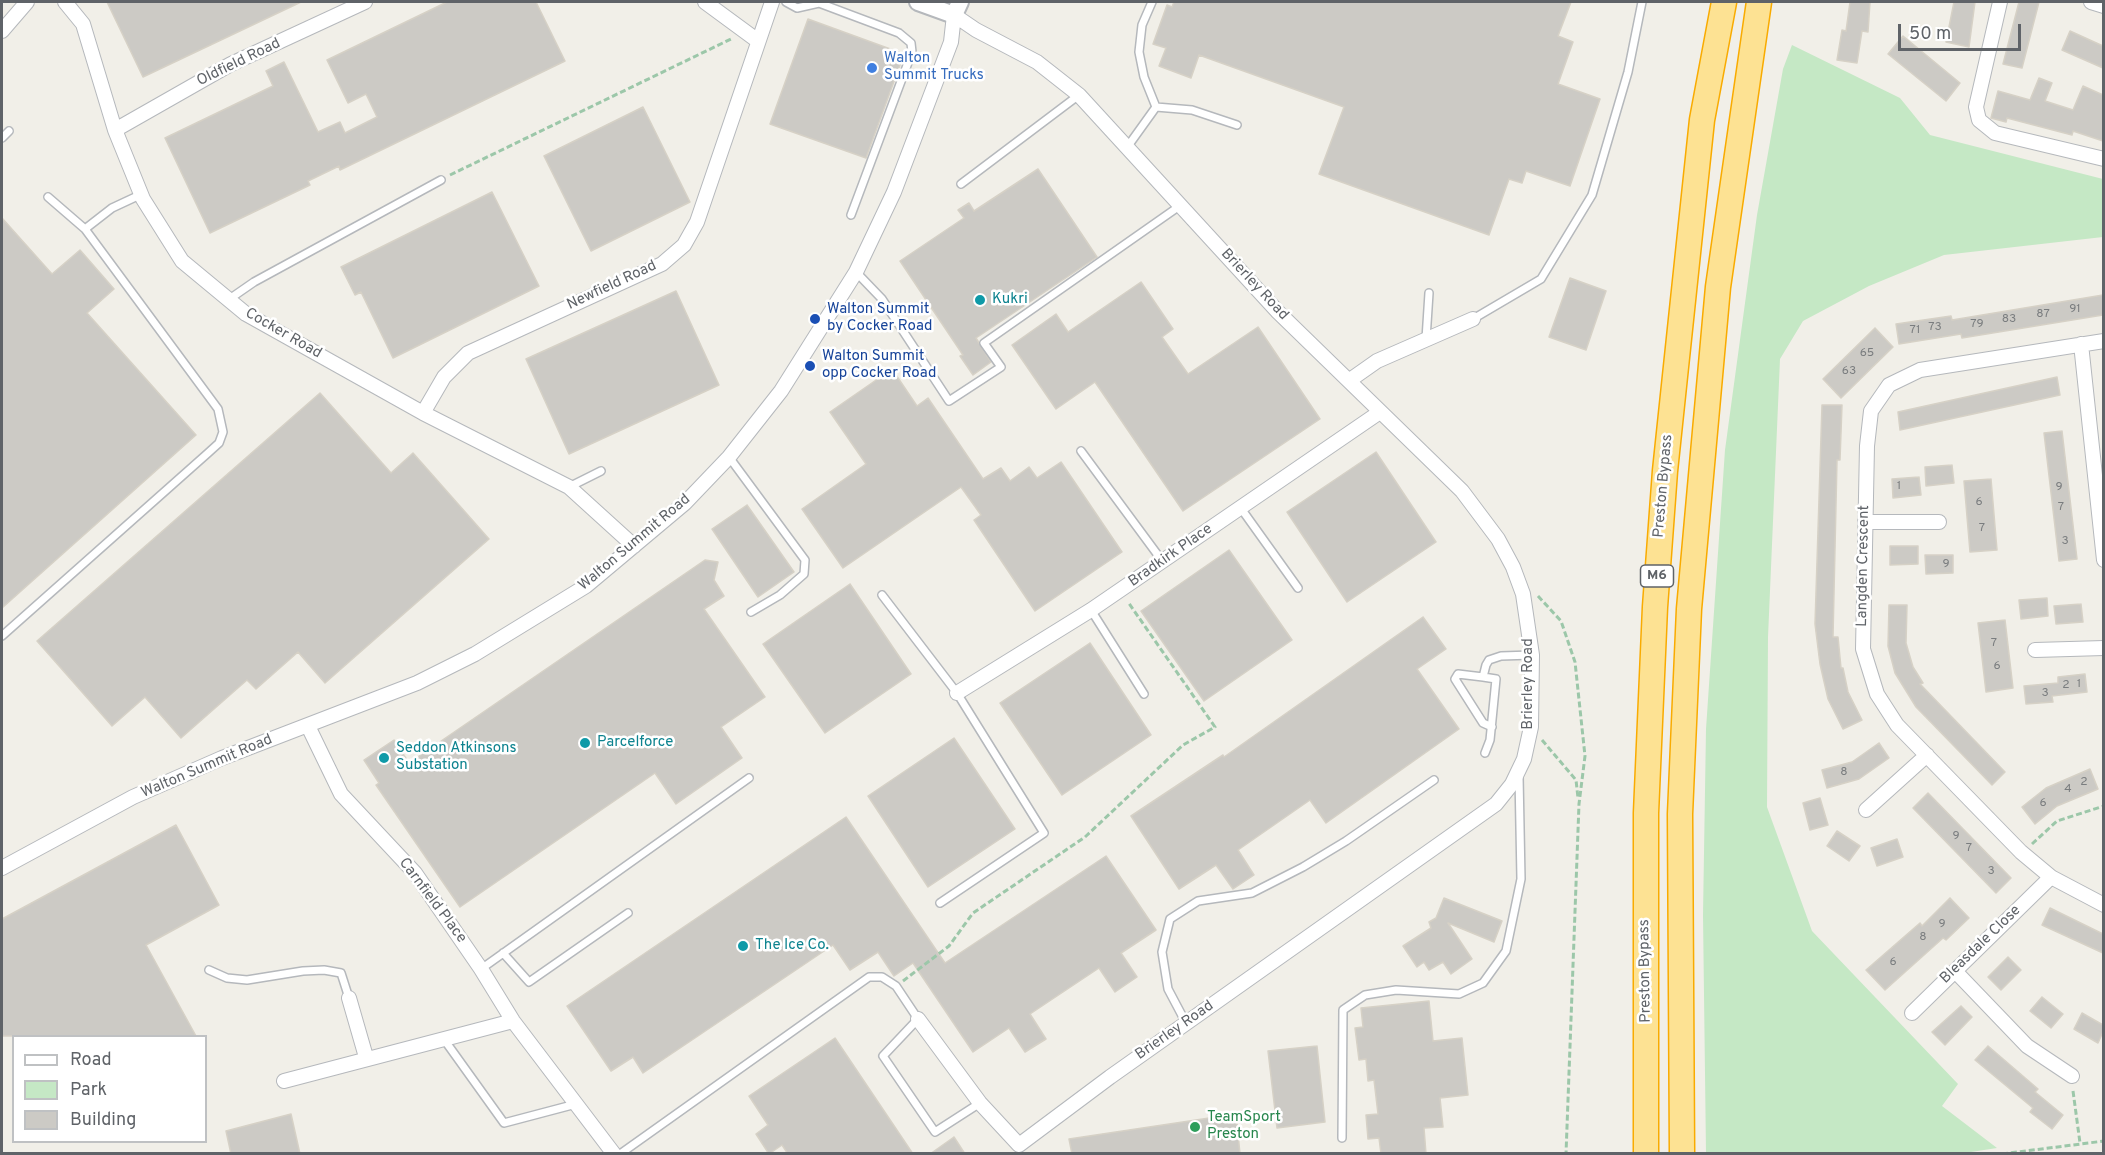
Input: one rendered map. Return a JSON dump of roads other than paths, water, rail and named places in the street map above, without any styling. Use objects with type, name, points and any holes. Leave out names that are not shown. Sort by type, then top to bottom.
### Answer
[{"type":"highway","name":"Preston Bypass","points":[[1646,1154],[1646,813],[1656,596],[1665,471],[1702,120],[1724,2]]},
{"type":"highway","name":"M6","points":[[1682,1154],[1680,814],[1689,609],[1718,287],[1759,2]]},
{"type":"street","points":[[2,31],[27,2]]},
{"type":"street","name":"Cocker Road","points":[[65,2],[82,24],[115,129],[142,194],[182,261],[246,314],[423,413],[569,487],[634,546]]},
{"type":"street","name":"Oldfield Road","points":[[115,129],[231,64],[365,2]]},
{"type":"street","points":[[705,2],[758,41]]},
{"type":"street","name":"Newfield Road","points":[[423,413],[444,377],[468,353],[662,264],[684,245],[697,222],[772,2]]},
{"type":"street","name":"Brierley Road","points":[[918,2],[957,8],[976,30],[1037,62],[1079,95],[1278,312],[1462,491],[1498,539],[1513,567],[1522,594],[1532,655],[1531,727],[1524,759],[1496,804],[1186,1023],[1019,1145],[980,1103],[918,1019]]},
{"type":"street","points":[[2000,2],[1976,107],[1979,120],[1995,133],[2103,159]]},
{"type":"street","points":[[2091,2],[2103,6]]},
{"type":"street","name":"Walton Summit Road","points":[[2,868],[133,797],[222,758],[417,683],[475,654],[586,586],[685,503],[729,457],[782,391],[856,272],[894,192],[951,42],[957,8]]},
{"type":"street","points":[[1350,380],[1377,361],[1473,320]]},
{"type":"street","name":"Langden Crescent","points":[[2103,341],[1920,370],[1889,385],[1871,411],[1865,522],[1863,649],[1877,694],[1897,725],[2020,852],[2051,877],[2103,904]]},
{"type":"street","points":[[2081,344],[2101,492],[2103,560]]},
{"type":"street","name":"Bradkirk Place","points":[[957,693],[1120,591],[1380,412]]},
{"type":"street","points":[[1865,522],[1939,522]]},
{"type":"street","points":[[2036,650],[2103,648]]},
{"type":"street","name":"Carnfield Place","points":[[308,726],[341,794],[416,873],[482,969],[513,1021],[614,1154]]},
{"type":"street","points":[[1866,810],[1927,755]]},
{"type":"street","name":"Bleasdale Close","points":[[1912,1012],[2051,877]]},
{"type":"street","points":[[1955,971],[2027,1046],[2072,1076]]},
{"type":"street","points":[[349,998],[366,1057]]},
{"type":"street","points":[[284,1081],[366,1057],[513,1021]]},
{"type":"lane","points":[[786,2],[797,8],[819,3],[899,33],[911,43],[912,52],[851,215]]},
{"type":"lane","points":[[1152,2],[1142,25],[1139,52],[1144,77],[1156,107]]},
{"type":"lane","points":[[1473,320],[1541,279],[1592,195],[1628,72],[1642,2]]},
{"type":"lane","points":[[961,184],[1079,95]]},
{"type":"lane","points":[[1156,107],[1192,110],[1237,125]]},
{"type":"lane","points":[[1128,146],[1156,107]]},
{"type":"lane","points":[[2,138],[9,131]]},
{"type":"lane","points":[[228,300],[275,270],[441,180]]},
{"type":"lane","points":[[85,229],[111,208],[142,194]]},
{"type":"lane","points":[[2,636],[208,453],[219,442],[223,432],[218,409],[85,229],[48,196]]},
{"type":"lane","points":[[856,272],[882,299],[949,401],[1001,367],[984,343],[1181,205]]},
{"type":"lane","points":[[1426,339],[1429,293]]},
{"type":"lane","points":[[1080,451],[1163,562]]},
{"type":"lane","points":[[729,457],[805,560],[804,574],[780,595],[751,612]]},
{"type":"lane","points":[[569,487],[602,471]]},
{"type":"lane","points":[[1240,507],[1298,588]]},
{"type":"lane","points":[[882,596],[957,693],[1044,833],[940,903]]},
{"type":"lane","points":[[1091,610],[1144,694]]},
{"type":"lane","points":[[1483,677],[1489,660],[1501,656],[1532,655]]},
{"type":"lane","points":[[1485,753],[1492,727],[1496,679],[1458,674],[1455,679],[1483,723],[1492,727]]},
{"type":"lane","points":[[1342,1138],[1343,1010],[1365,995],[1396,990],[1459,994],[1482,983],[1506,951],[1521,879],[1519,770]]},
{"type":"lane","points":[[482,969],[749,778]]},
{"type":"lane","points":[[1186,1023],[1168,989],[1162,952],[1170,919],[1198,901],[1252,893],[1303,867],[1346,841],[1434,780]]},
{"type":"lane","points":[[502,953],[529,982],[628,913]]},
{"type":"lane","points":[[209,970],[227,978],[247,980],[303,971],[332,971],[341,973],[349,998]]},
{"type":"lane","points":[[620,1154],[852,986],[869,977],[882,977],[896,986],[918,1019],[883,1056],[935,1132],[980,1103]]},
{"type":"lane","points":[[443,1038],[504,1123],[576,1104]]},
{"type":"place","name":"Walton Summit Trucks","points":[[872,68]]},
{"type":"place","name":"Kukri","points":[[980,300]]},
{"type":"place","name":"Walton Summit by Cocker Road","points":[[815,319]]},
{"type":"place","name":"Walton Summit opp Cocker Road","points":[[810,366]]},
{"type":"place","name":"Parcelforce","points":[[585,743]]},
{"type":"place","name":"Seddon Atkinsons Substation","points":[[384,758]]},
{"type":"place","name":"The Ice Co.","points":[[743,946]]},
{"type":"place","name":"TeamSport Preston","points":[[1195,1127]]}]
